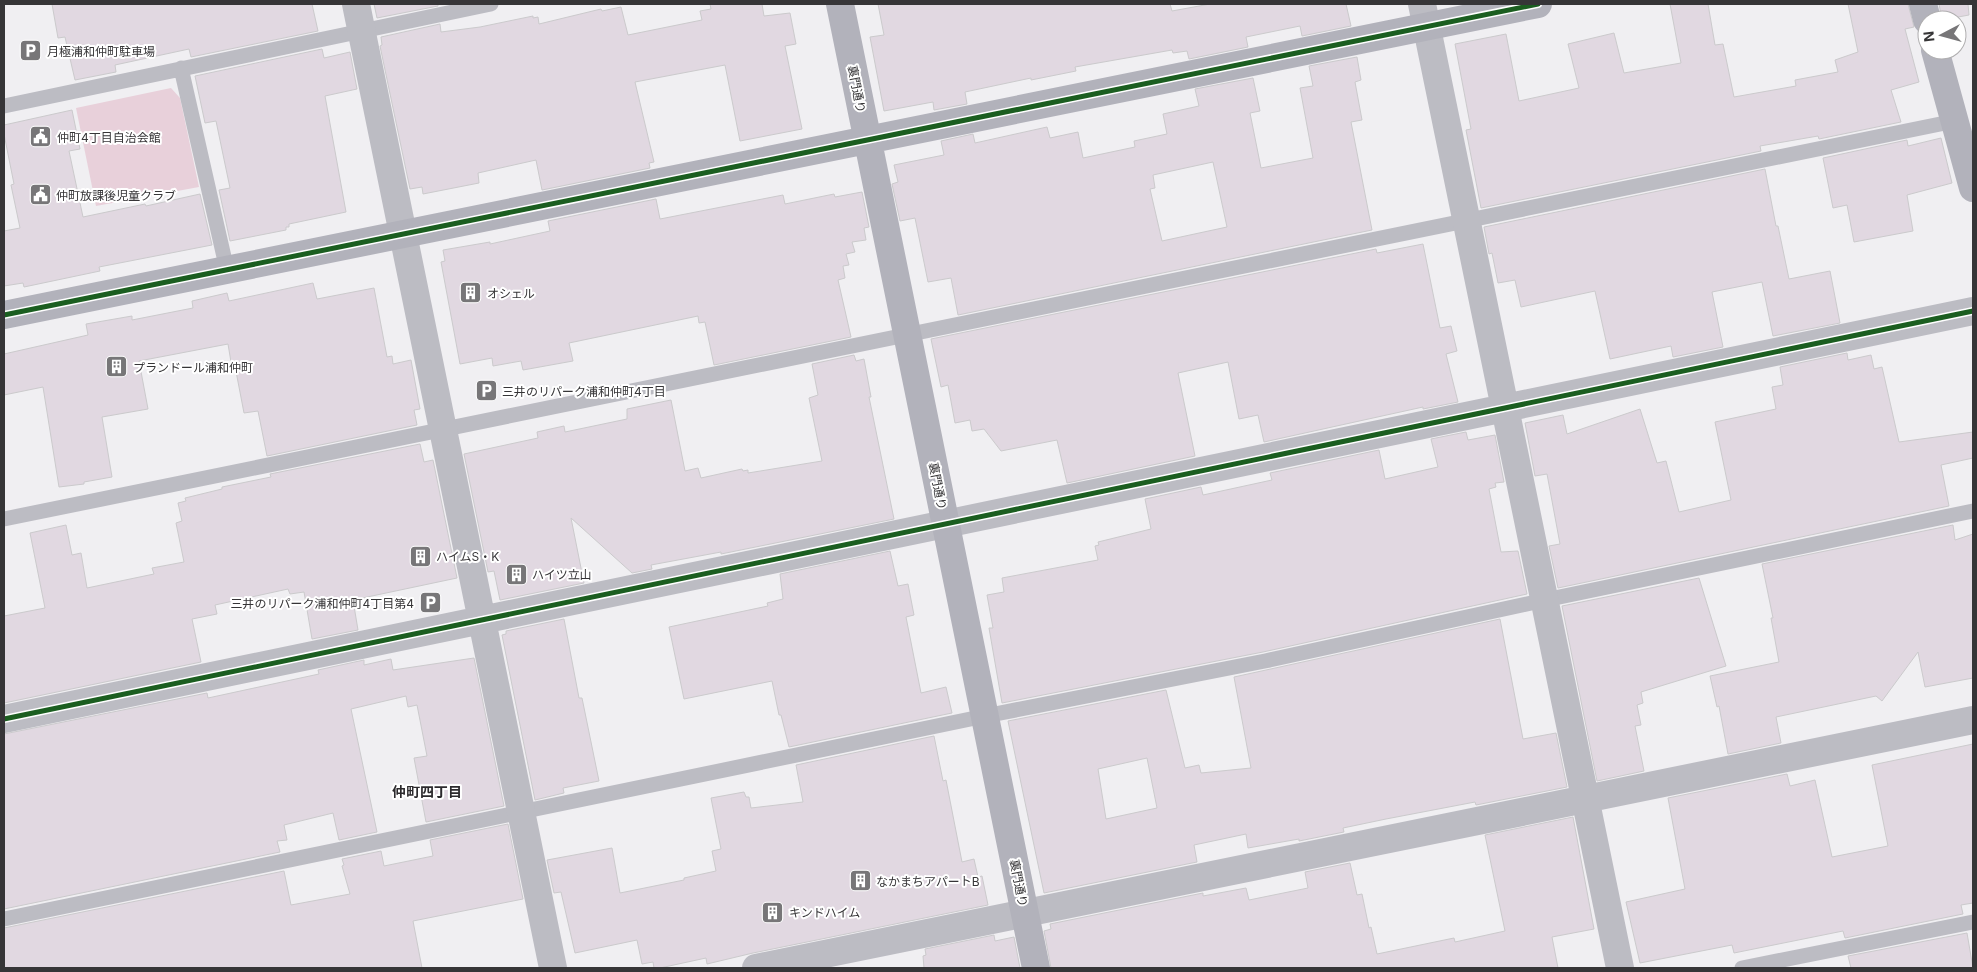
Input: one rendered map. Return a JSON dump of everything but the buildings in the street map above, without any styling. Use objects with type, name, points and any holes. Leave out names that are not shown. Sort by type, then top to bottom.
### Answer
[{"type":"street","points":[[356,4],[552,968]]},
{"type":"street","name":"裏門通り","points":[[840,4],[1036,968]]},
{"type":"street","points":[[4,315],[867,140],[1425,15],[1538,4]]},
{"type":"street","points":[[1425,15],[1620,968]]},
{"type":"street","points":[[1938,60],[1973,188]]},
{"type":"street","points":[[4,719],[1973,311]]},
{"type":"street","points":[[756,968],[1973,720]]},
{"type":"lane","points":[[4,106],[491,4]]},
{"type":"lane","points":[[181,68],[227,270]]},
{"type":"lane","points":[[4,519],[1955,121]]},
{"type":"lane","points":[[4,919],[986,716],[1256,663],[1544,600],[1973,511]]},
{"type":"lane","points":[[1742,968],[1973,922]]},
{"type":"shaded area","points":[[171,88],[180,98],[199,187],[96,206],[76,108]]},
{"type":"cycle path","points":[[4,315],[1538,4]]},
{"type":"cycle path","points":[[4,719],[1973,311]]},
{"type":"place","name":"月極浦和仲町駐車場","points":[[31,51]]},
{"type":"place","name":"仲町4丁目自治会館","points":[[41,137]]},
{"type":"place","name":"仲町放課後児童クラブ","points":[[40,195]]},
{"type":"place","name":"オシェル","points":[[471,293]]},
{"type":"place","name":"プランドール浦和仲町","points":[[117,367]]},
{"type":"place","name":"三井のリパーク浦和仲町4丁目","points":[[486,391]]},
{"type":"place","name":"ハイムS・K","points":[[420,556]]},
{"type":"place","name":"ハイツ立山","points":[[516,574]]},
{"type":"place","name":"三井のリパーク浦和仲町4丁目第4","points":[[430,603]]},
{"type":"place","name":"なかまちアパートB","points":[[860,881]]},
{"type":"place","name":"キンドハイム","points":[[773,912]]},
{"type":"district","name":"仲町四丁目","points":[[427,791]]}]
